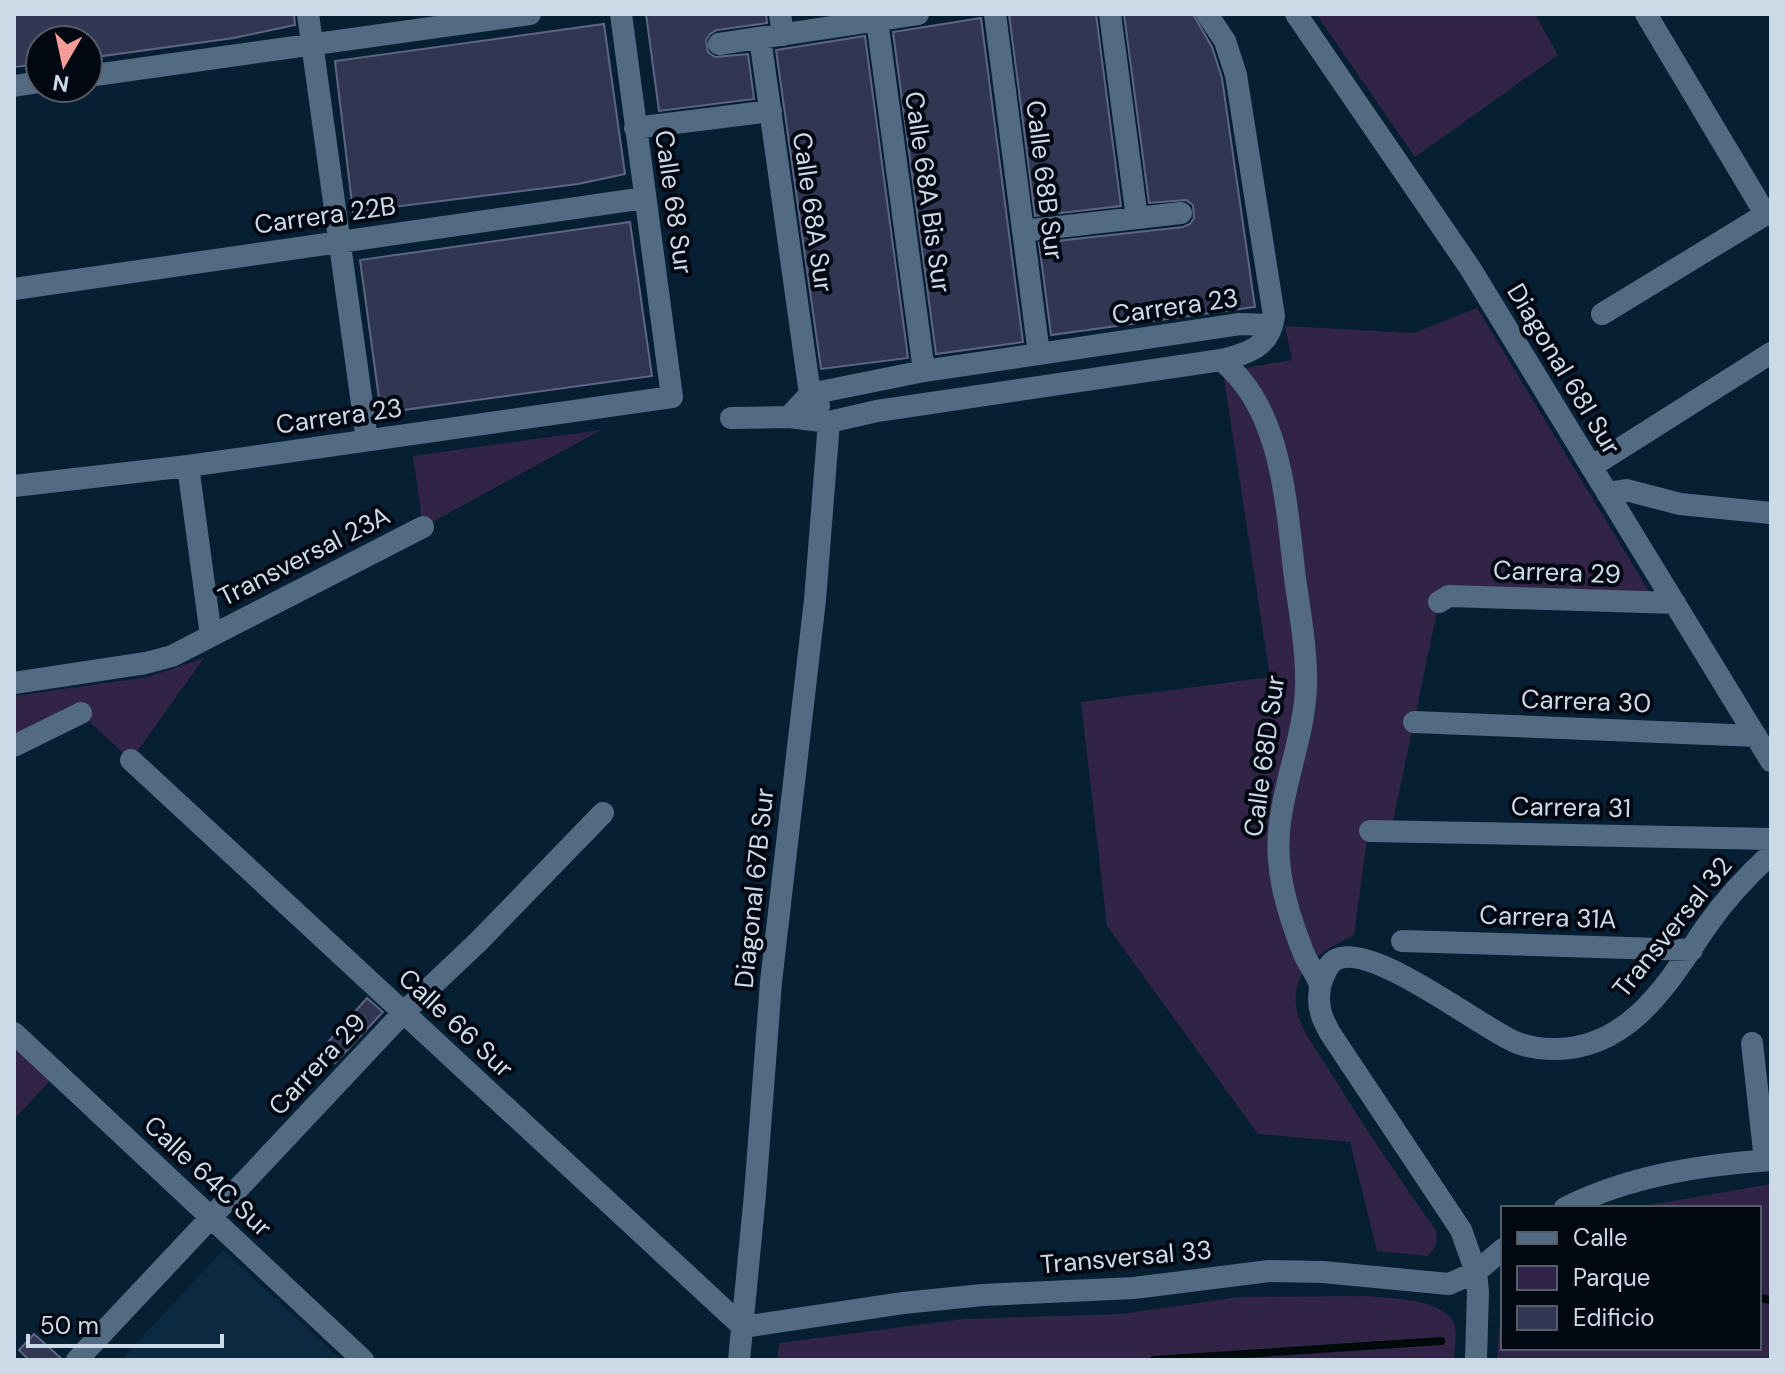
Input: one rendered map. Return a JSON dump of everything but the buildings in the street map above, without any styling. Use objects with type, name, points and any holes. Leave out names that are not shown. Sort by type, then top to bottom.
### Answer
[{"type":"street","points":[[308,14],[367,440]]},
{"type":"street","points":[[104,74],[530,14]]},
{"type":"street","name":"Calle 68 Sur","points":[[621,14],[672,397]]},
{"type":"street","points":[[719,44],[760,38],[782,25],[877,20],[918,14]]},
{"type":"street","name":"Calle 68B Sur","points":[[995,14],[1039,354]]},
{"type":"street","points":[[1110,14],[1137,218]]},
{"type":"street","points":[[1207,14],[1225,41],[1236,75],[1274,316],[1272,325]]},
{"type":"street","name":"Diagonal 68I Sur","points":[[1296,14],[1470,268],[1771,761]]},
{"type":"street","points":[[1602,314],[1768,213],[1646,14]]},
{"type":"street","name":"Calle 68A Bis Sur","points":[[877,20],[924,371]]},
{"type":"street","name":"Calle 68A Sur","points":[[760,38],[810,394]]},
{"type":"street","points":[[635,128],[771,111]]},
{"type":"street","name":"Carrera 22B","points":[[14,289],[645,198]]},
{"type":"street","points":[[1023,231],[1181,213]]},
{"type":"street","name":"Carrera 23","points":[[731,418],[789,417],[829,422],[887,409],[1221,360],[1259,347],[1266,341],[1272,325],[1240,324],[924,371],[810,394]]},
{"type":"street","points":[[1591,467],[1771,353]]},
{"type":"street","name":"Calle 68D Sur","points":[[1221,360],[1237,373],[1264,420],[1273,443],[1288,523],[1304,648],[1306,687],[1298,744],[1281,822],[1278,859],[1285,899],[1299,941],[1320,986],[1320,1013],[1330,1033],[1450,1210],[1467,1245],[1476,1272],[1479,1309],[1476,1360]]},
{"type":"street","points":[[789,417],[810,394],[829,422]]},
{"type":"street","name":"Carrera 23","points":[[14,486],[188,466],[672,397]]},
{"type":"street","name":"Diagonal 67B Sur","points":[[739,1360],[771,982],[813,613],[829,422]]},
{"type":"street","points":[[188,466],[211,636]]},
{"type":"street","points":[[1607,493],[1626,490],[1680,504],[1769,516]]},
{"type":"street","name":"Transversal 23A","points":[[14,683],[146,663],[172,656],[423,527]]},
{"type":"street","name":"Carrera 29","points":[[1439,602],[1449,596],[1675,603]]},
{"type":"street","points":[[14,746],[81,713]]},
{"type":"street","name":"Carrera 30","points":[[1414,722],[1756,736]]},
{"type":"street","name":"Calle 66 Sur","points":[[131,760],[743,1327]]},
{"type":"street","name":"Carrera 29","points":[[77,1360],[404,1012],[479,941],[603,813]]},
{"type":"street","name":"Carrera 31","points":[[1370,831],[1771,839]]},
{"type":"street","name":"Transversal 32","points":[[1320,986],[1335,960],[1358,957],[1421,985],[1517,1043],[1550,1049],[1599,1041],[1628,1024],[1657,998],[1717,914],[1771,854]]},
{"type":"street","name":"Carrera 31A","points":[[1402,941],[1692,950]]},
{"type":"street","name":"Calle 64C Sur","points":[[14,1033],[363,1360]]},
{"type":"street","points":[[1570,1206],[1626,1183],[1654,1176],[1768,1160],[1752,1043]]},
{"type":"street","name":"Transversal 33","points":[[743,1327],[903,1303],[983,1295],[1134,1288],[1269,1271],[1323,1272],[1434,1285],[1449,1284],[1476,1272],[1501,1251]]},
{"type":"shaded area","points":[[223,1250],[342,1360],[121,1360]]},
{"type":"green space","points":[[1316,14],[1535,14],[1558,55],[1415,157]]},
{"type":"green space","points":[[1477,308],[1656,603],[1439,602],[1391,831],[1368,832],[1354,935],[1322,953],[1299,980],[1296,1005],[1304,1031],[1435,1229],[1436,1244],[1428,1256],[1377,1251],[1350,1142],[1258,1134],[1107,926],[1081,702],[1270,677],[1223,372],[1292,360],[1285,326],[1414,333]]},
{"type":"green space","points":[[601,430],[423,527],[413,456]]},
{"type":"green space","points":[[204,658],[131,760],[81,714],[14,746],[14,696],[148,677]]},
{"type":"green space","points":[[14,1044],[52,1079],[14,1119]]},
{"type":"green space","points":[[1771,1184],[1771,1360],[1497,1360],[1501,1326],[1501,1350],[1761,1350],[1761,1206],[1644,1206]]},
{"type":"green space","points":[[1368,1296],[1404,1299],[1442,1310],[1455,1327],[1454,1360],[777,1360],[779,1343],[963,1319],[1122,1314],[1240,1297]]},
{"type":"waterway","points":[[1761,1298],[1771,1300]]},
{"type":"waterway","points":[[1154,1360],[1441,1341]]}]
